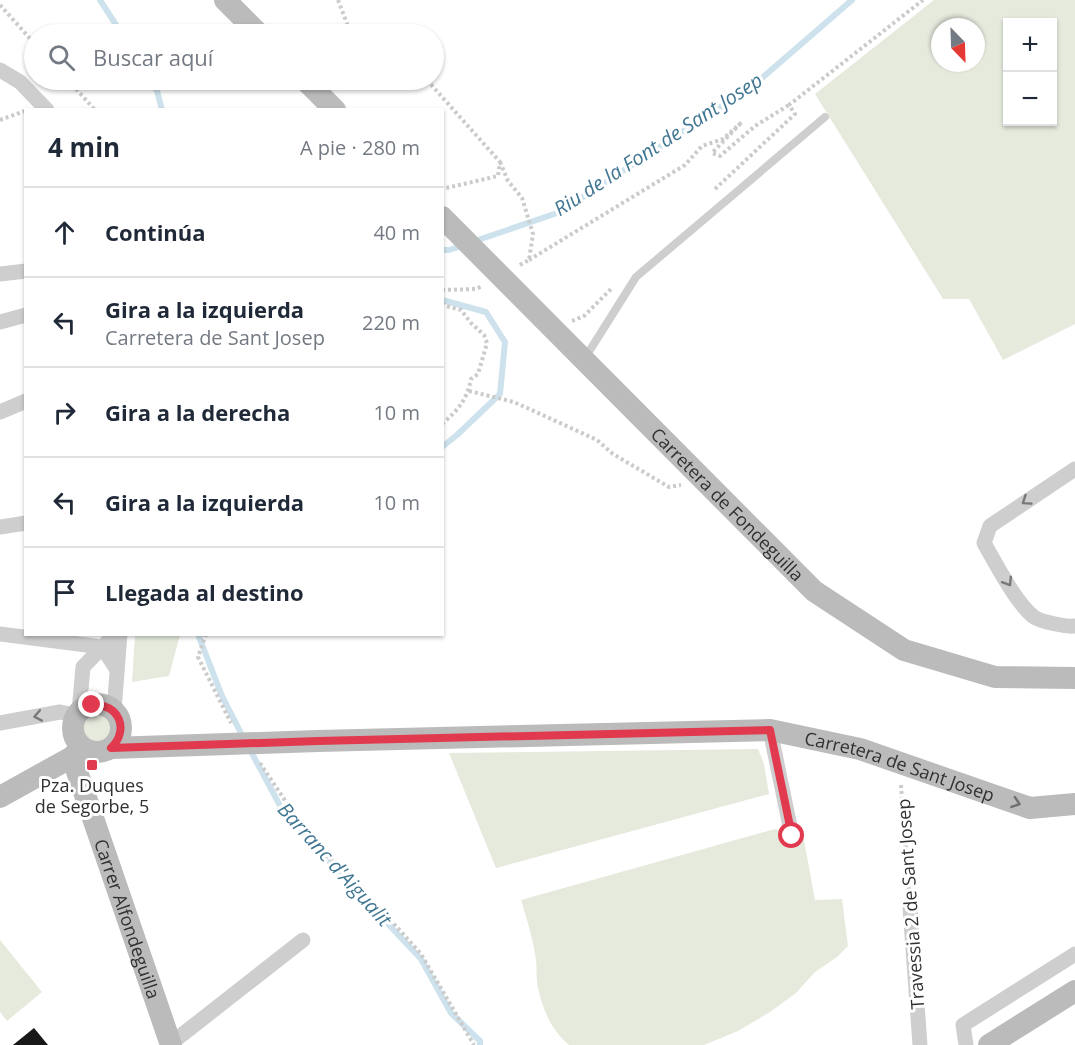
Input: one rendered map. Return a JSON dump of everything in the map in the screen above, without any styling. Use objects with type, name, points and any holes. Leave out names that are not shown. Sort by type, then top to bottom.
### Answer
[{"type":"street","points":[[225,0],[249,24]]},
{"type":"street","points":[[0,70],[24,86]]},
{"type":"street","points":[[28,90],[45,108]]},
{"type":"street","points":[[315,90],[333,108]]},
{"type":"street","name":"Carretera de Fondeguilla","points":[[444,219],[585,358],[814,591],[904,650],[995,677],[1075,678]]},
{"type":"street","points":[[0,274],[24,271]]},
{"type":"street","points":[[0,322],[24,316]]},
{"type":"street","points":[[0,411],[24,401]]},
{"type":"street","points":[[1075,469],[990,526],[984,543],[1017,598],[1035,618],[1069,627],[1075,626]]},
{"type":"street","points":[[0,527],[24,523]]},
{"type":"street","points":[[0,634],[102,647],[117,670]]},
{"type":"street","points":[[77,752],[72,729],[78,714],[83,667],[113,636]]},
{"type":"street","points":[[0,797],[77,752],[104,752],[116,743],[120,730],[120,724],[114,711],[120,636]]},
{"type":"street","points":[[78,714],[85,707],[100,704],[114,711]]},
{"type":"street","points":[[0,723],[60,712],[78,714]]},
{"type":"street","points":[[770,730],[792,836]]},
{"type":"street","name":"Carretera de Sant Josep","points":[[111,748],[770,730],[860,749],[1030,808],[1075,804]]},
{"type":"street","name":"Carrer Alfondeguilla","points":[[77,752],[170,1044]]},
{"type":"street","name":"Travessia 2 de Sant Josep","points":[[910,908],[920,1045]]},
{"type":"street","points":[[170,1044],[303,940]]},
{"type":"street","points":[[966,1045],[963,1025],[1075,954]]},
{"type":"street","points":[[989,1045],[1075,991]]},
{"type":"lane","points":[[585,358],[636,277],[825,117]]},
{"type":"path","points":[[338,0],[347,24]]},
{"type":"path","points":[[512,270],[685,165],[702,146],[723,139],[742,122],[712,153],[720,156],[755,126],[789,105],[923,0]]},
{"type":"path","points":[[0,5],[24,32]]},
{"type":"path","points":[[77,90],[93,108]]},
{"type":"path","points":[[436,90],[500,162],[508,181],[522,198],[533,234],[529,260]]},
{"type":"path","points":[[711,193],[795,114],[789,105]]},
{"type":"path","points":[[0,120],[24,112]]},
{"type":"path","points":[[444,189],[498,176],[500,162]]},
{"type":"path","points":[[444,290],[476,289],[485,284]]},
{"type":"path","points":[[551,324],[584,316],[612,287]]},
{"type":"path","points":[[444,304],[461,310],[484,335],[487,343],[478,374],[471,379],[469,391],[459,409],[444,422]]},
{"type":"path","points":[[469,391],[514,402],[597,440],[613,454],[669,487],[706,481]]},
{"type":"path","points":[[205,636],[198,657],[237,731]]},
{"type":"path","points":[[256,757],[306,832],[421,954],[474,1045]]},
{"type":"path","name":"Travessia 2 de Sant Josep","points":[[904,764],[902,786],[910,908]]},
{"type":"shaded area","points":[[934,0],[1075,0],[1075,324],[1003,360],[969,299],[943,299],[815,94]]},
{"type":"shaded area","points":[[135,636],[180,636],[169,676],[132,682]]},
{"type":"shaded area","points":[[98,715],[108,719],[112,729],[108,739],[98,743],[88,739],[84,729],[88,719]]},
{"type":"shaded area","points":[[758,749],[764,764],[769,794],[496,868],[449,753]]},
{"type":"shaded area","points":[[775,829],[803,835],[815,900],[842,899],[848,946],[837,957],[815,972],[796,993],[770,1012],[738,1031],[704,1045],[569,1045],[557,1033],[545,1012],[537,985],[536,960],[521,900]]},
{"type":"shaded area","points":[[0,940],[42,992],[7,1021],[0,1012]]},
{"type":"building","points":[[34,1028],[48,1045],[13,1045]]},
{"type":"waterway","name":"Riu de la Font de Sant Josep","points":[[100,0],[116,24]]},
{"type":"waterway","name":"Riu de la Font de Sant Josep","points":[[475,241],[560,212],[754,85],[852,0]]},
{"type":"waterway","name":"Riu de la Font de Sant Josep","points":[[156,90],[161,108]]},
{"type":"waterway","name":"Riu de la Font de Sant Josep","points":[[444,250],[462,246]]},
{"type":"waterway","name":"Barranc d'Aigualit","points":[[444,301],[486,312],[505,342],[500,394],[444,445]]},
{"type":"waterway","name":"Barranc d'Aigualit","points":[[200,636],[222,696],[244,739]]},
{"type":"waterway","name":"Barranc d'Aigualit","points":[[249,748],[284,813],[421,959],[451,1013],[480,1041],[480,1045]]},
{"type":"place","name":"Pza. Duques de Segorbe, 5","points":[[92,765]]},
{"type":"route","points":[[92,705],[100,704],[107,707],[118,717],[119,737],[111,748],[770,730],[792,836]]}]
